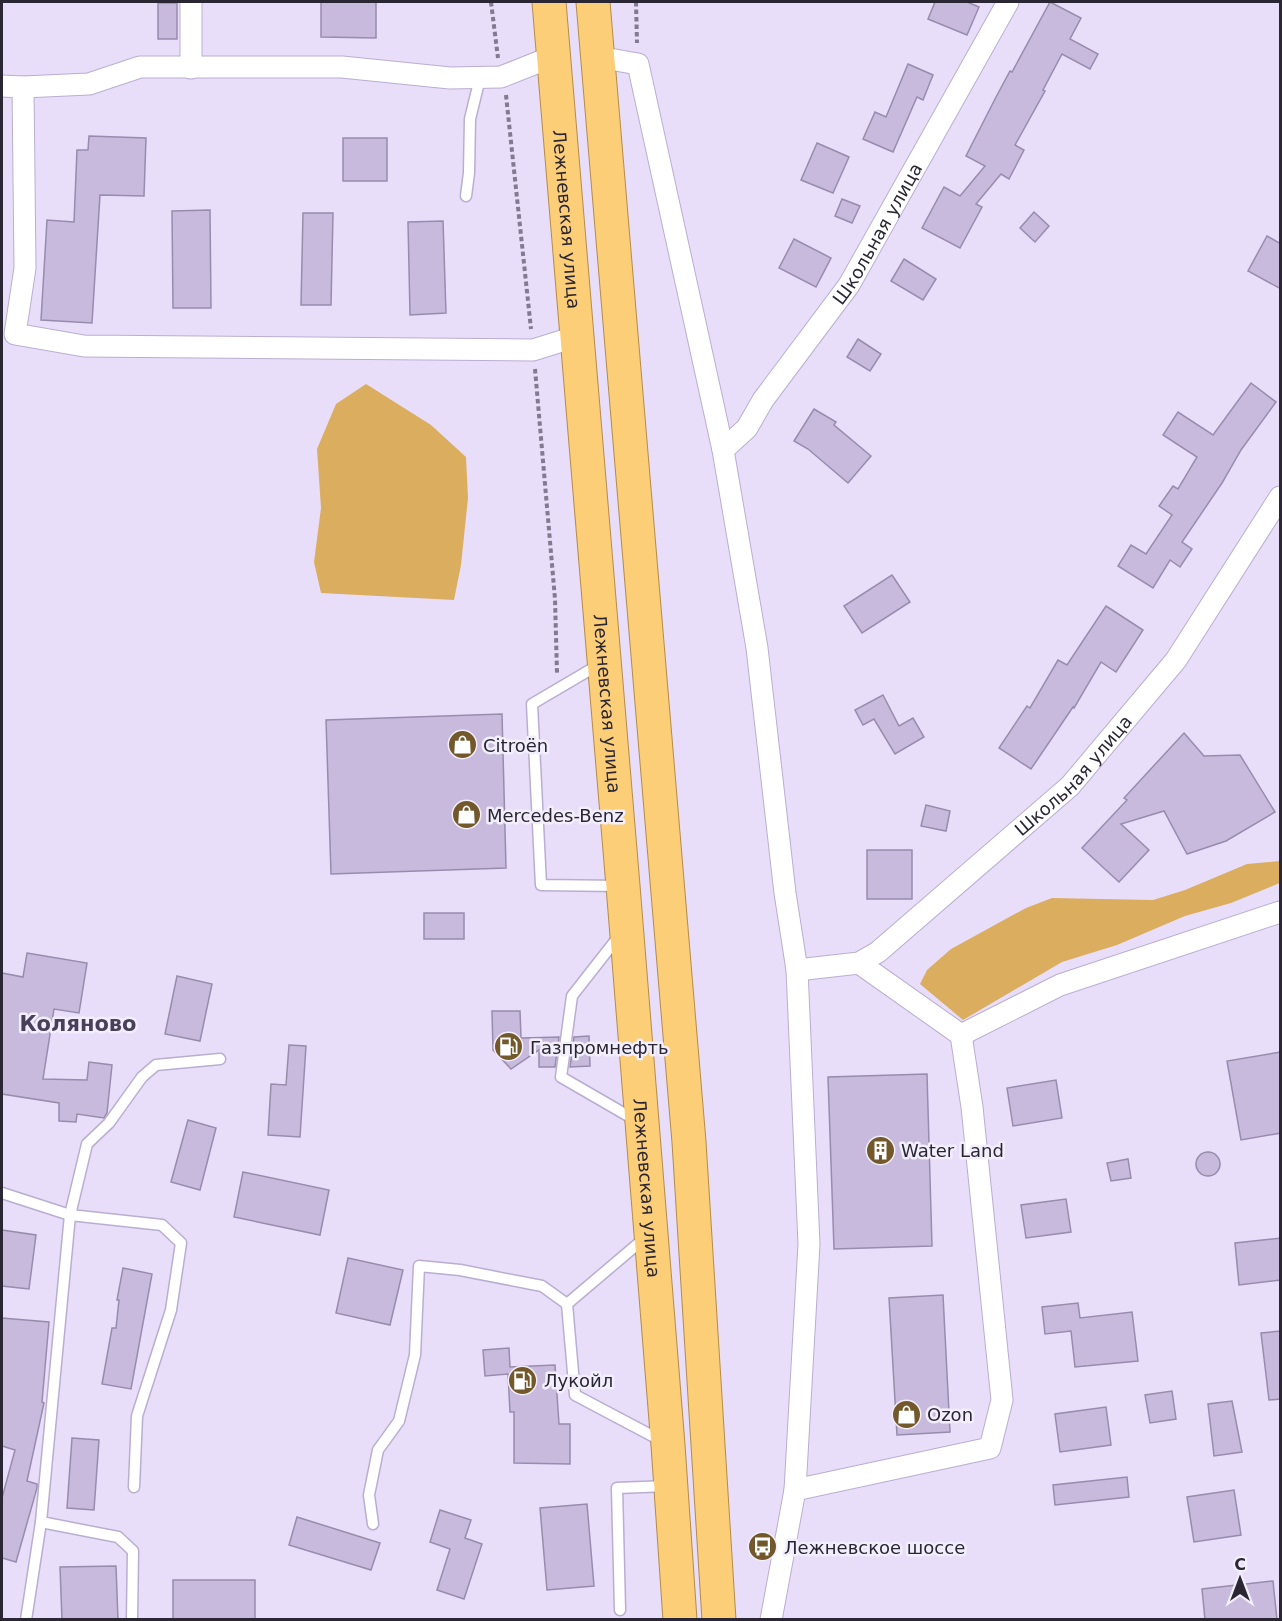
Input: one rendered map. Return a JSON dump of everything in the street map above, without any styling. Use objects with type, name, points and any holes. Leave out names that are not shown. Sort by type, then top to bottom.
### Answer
[{"type":"highway","name":"Лежневская улица","points":[[549,2],[627,926],[672,1486],[680,1620]]},
{"type":"highway","points":[[593,2],[687,1119],[720,1620]]},
{"type":"street","points":[[191,2],[191,68]]},
{"type":"street","name":"Школьная улица","points":[[723,450],[747,428],[764,400],[849,285],[1008,2]]},
{"type":"street","points":[[2,86],[89,84],[140,67],[342,67],[450,78],[501,77],[554,56]]},
{"type":"street","points":[[598,57],[638,64],[723,450],[757,648],[784,893],[797,970],[809,1244],[795,1490],[771,1620]]},
{"type":"street","points":[[23,87],[25,268],[15,334],[84,346],[533,350],[578,336]]},
{"type":"street","name":"Школьная улица","points":[[797,970],[859,963],[878,952],[1070,786],[1176,660],[1281,497]]},
{"type":"street","points":[[961,1035],[1060,985],[1281,912]]},
{"type":"street","points":[[795,1490],[990,1448],[1002,1400],[972,1107],[961,1035],[859,963]]},
{"type":"lane","points":[[466,196],[469,173],[470,119],[480,78]]},
{"type":"lane","points":[[605,661],[532,704],[541,885],[623,886]]},
{"type":"lane","points":[[627,926],[572,996],[561,1077],[642,1124]]},
{"type":"lane","points":[[26,1620],[41,1522],[70,1215],[87,1144],[109,1123],[142,1077],[156,1065],[220,1059]]},
{"type":"lane","points":[[2,1193],[70,1215],[162,1225],[181,1243],[171,1310],[138,1416],[134,1487]]},
{"type":"lane","points":[[567,1304],[651,1233]]},
{"type":"lane","points":[[374,1524],[369,1495],[378,1450],[399,1421],[415,1354],[419,1266],[460,1270],[542,1286],[567,1304],[575,1395],[668,1445]]},
{"type":"lane","points":[[620,1610],[618,1488],[672,1486]]},
{"type":"lane","points":[[41,1522],[118,1537],[133,1551],[132,1620]]},
{"type":"path","points":[[636,2],[638,64]]},
{"type":"shaded area","points":[[366,384],[431,425],[466,457],[468,498],[461,565],[454,600],[321,593],[314,562],[321,508],[317,449],[336,404]]},
{"type":"shaded area","points":[[1280,861],[1280,883],[1231,903],[1185,916],[1117,945],[1062,962],[963,1020],[920,984],[927,970],[951,949],[1026,908],[1052,898],[1153,900],[1185,890],[1247,864]]},
{"type":"building","points":[[321,2],[376,2],[376,38],[321,37]]},
{"type":"building","points":[[935,2],[967,2],[979,7],[967,35],[928,19]]},
{"type":"building","points":[[1050,2],[1081,18],[1070,39],[1098,54],[1090,69],[1062,54],[1043,90],[1045,91],[1015,145],[1024,150],[1009,179],[1001,174],[976,204],[982,207],[960,248],[922,228],[944,187],[960,196],[985,166],[966,156],[1010,71],[1012,72]]},
{"type":"building","points":[[158,3],[177,3],[177,39],[158,39]]},
{"type":"building","points":[[908,64],[933,75],[923,100],[917,97],[893,152],[863,139],[875,112],[886,117]]},
{"type":"building","points":[[89,136],[146,138],[144,196],[100,195],[92,323],[41,320],[47,220],[74,222],[77,150],[88,150]]},
{"type":"building","points":[[343,138],[387,138],[387,181],[343,181]]},
{"type":"building","points":[[817,143],[849,157],[833,193],[801,180]]},
{"type":"building","points":[[842,199],[860,206],[852,223],[835,216]]},
{"type":"building","points":[[210,210],[211,308],[173,308],[172,211]]},
{"type":"building","points":[[1034,212],[1049,226],[1035,242],[1020,228]]},
{"type":"building","points":[[303,213],[333,213],[331,305],[301,305]]},
{"type":"building","points":[[443,221],[446,313],[410,315],[408,222]]},
{"type":"building","points":[[1267,236],[1281,244],[1281,289],[1248,271]]},
{"type":"building","points":[[794,239],[831,258],[816,287],[779,268]]},
{"type":"building","points":[[904,259],[936,279],[923,300],[891,281]]},
{"type":"building","points":[[858,339],[881,354],[870,371],[847,357]]},
{"type":"building","points":[[1251,383],[1276,402],[1241,450],[1222,483],[1182,542],[1192,549],[1180,567],[1170,560],[1153,588],[1118,566],[1131,545],[1146,554],[1172,515],[1159,506],[1173,486],[1178,489],[1197,457],[1163,435],[1178,412],[1213,435]]},
{"type":"building","points":[[814,409],[836,422],[834,425],[871,456],[848,483],[808,449],[794,441]]},
{"type":"building","points":[[892,575],[910,602],[862,633],[844,606]]},
{"type":"building","points":[[1106,606],[1143,630],[1116,672],[1101,662],[1074,708],[1031,769],[999,748],[1027,706],[1030,708],[1058,660],[1067,665]]},
{"type":"building","points":[[883,695],[899,726],[913,718],[924,737],[895,754],[874,719],[863,725],[855,710]]},
{"type":"building","points":[[502,714],[506,868],[331,874],[326,720]]},
{"type":"building","points":[[1184,733],[1204,756],[1240,755],[1275,812],[1226,841],[1187,854],[1164,811],[1121,824],[1149,850],[1119,882],[1082,848],[1127,800],[1124,798]]},
{"type":"building","points":[[926,805],[950,811],[946,831],[921,826]]},
{"type":"building","points":[[867,850],[912,850],[912,899],[867,899]]},
{"type":"building","points":[[424,913],[464,913],[464,939],[424,939]]},
{"type":"building","points":[[27,953],[87,963],[79,1013],[54,1009],[43,1079],[87,1080],[89,1062],[112,1065],[107,1113],[104,1118],[77,1114],[76,1122],[59,1121],[59,1103],[2,1094],[2,973],[23,977]]},
{"type":"building","points":[[177,976],[212,984],[200,1041],[165,1034]]},
{"type":"building","points":[[492,1011],[520,1011],[521,1038],[559,1037],[555,1067],[539,1067],[539,1050],[511,1069],[493,1050]]},
{"type":"building","points":[[589,1036],[590,1066],[570,1067],[574,1037]]},
{"type":"building","points":[[289,1045],[306,1046],[300,1137],[268,1135],[271,1084],[286,1085]]},
{"type":"building","points":[[1281,1052],[1281,1133],[1241,1140],[1227,1061]]},
{"type":"building","name":"Water Land","points":[[927,1074],[932,1246],[834,1249],[828,1077]]},
{"type":"building","points":[[1056,1080],[1062,1118],[1013,1126],[1007,1088]]},
{"type":"building","points":[[188,1120],[216,1128],[200,1190],[171,1182]]},
{"type":"building","points":[[1203,1152],[1213,1152],[1220,1159],[1220,1169],[1213,1176],[1203,1176],[1196,1169],[1196,1159]]},
{"type":"building","points":[[1128,1159],[1131,1178],[1111,1181],[1107,1163]]},
{"type":"building","points":[[243,1172],[329,1190],[320,1235],[234,1217]]},
{"type":"building","points":[[1066,1199],[1071,1232],[1026,1238],[1021,1205]]},
{"type":"building","points":[[2,1230],[36,1235],[29,1289],[2,1286]]},
{"type":"building","points":[[1281,1238],[1281,1280],[1239,1285],[1235,1243]]},
{"type":"building","points":[[348,1258],[403,1270],[390,1325],[336,1313]]},
{"type":"building","points":[[123,1268],[152,1274],[131,1389],[102,1384],[112,1328],[116,1328],[119,1300],[117,1300]]},
{"type":"building","points":[[943,1295],[950,1432],[897,1435],[889,1298]]},
{"type":"building","points":[[1078,1303],[1080,1318],[1132,1312],[1138,1361],[1075,1367],[1071,1331],[1045,1334],[1042,1307]]},
{"type":"building","points":[[2,1318],[49,1322],[42,1402],[44,1403],[27,1481],[37,1484],[37,1488],[16,1562],[2,1558],[2,1498],[15,1450],[2,1446]]},
{"type":"building","points":[[1281,1331],[1281,1399],[1269,1400],[1261,1333]]},
{"type":"building","points":[[509,1348],[510,1367],[555,1365],[559,1424],[570,1424],[570,1464],[514,1463],[514,1412],[510,1412],[508,1374],[485,1376],[483,1350]]},
{"type":"building","points":[[1172,1391],[1176,1419],[1150,1423],[1145,1395]]},
{"type":"building","points":[[1232,1401],[1242,1452],[1214,1456],[1208,1404]]},
{"type":"building","points":[[1106,1407],[1111,1445],[1060,1452],[1055,1414]]},
{"type":"building","points":[[72,1438],[99,1440],[94,1510],[67,1508]]},
{"type":"building","points":[[1127,1477],[1129,1497],[1055,1505],[1053,1485]]},
{"type":"building","points":[[1234,1490],[1241,1535],[1194,1542],[1187,1497]]},
{"type":"building","points":[[587,1504],[594,1586],[547,1590],[540,1508]]},
{"type":"building","points":[[440,1510],[471,1520],[465,1538],[482,1544],[464,1599],[437,1590],[450,1549],[430,1542]]},
{"type":"building","points":[[297,1517],[380,1543],[371,1570],[289,1545]]},
{"type":"building","points":[[116,1566],[118,1620],[62,1620],[60,1567]]},
{"type":"building","points":[[173,1580],[255,1580],[255,1620],[173,1619]]},
{"type":"building","points":[[1273,1581],[1277,1620],[1205,1620],[1202,1589]]},
{"type":"place","name":"Citroën","points":[[462,745]]},
{"type":"place","name":"Mercedes-Benz","points":[[466,815]]},
{"type":"place","name":"Газпромнефть","points":[[509,1047]]},
{"type":"place","name":"Water Land","points":[[880,1150]]},
{"type":"place","name":"Лукойл","points":[[523,1380]]},
{"type":"place","name":"Ozon","points":[[906,1414]]},
{"type":"place","name":"Лежневское шоссе","points":[[763,1547]]},
{"type":"district","name":"Коляново","points":[[78,1024]]}]
